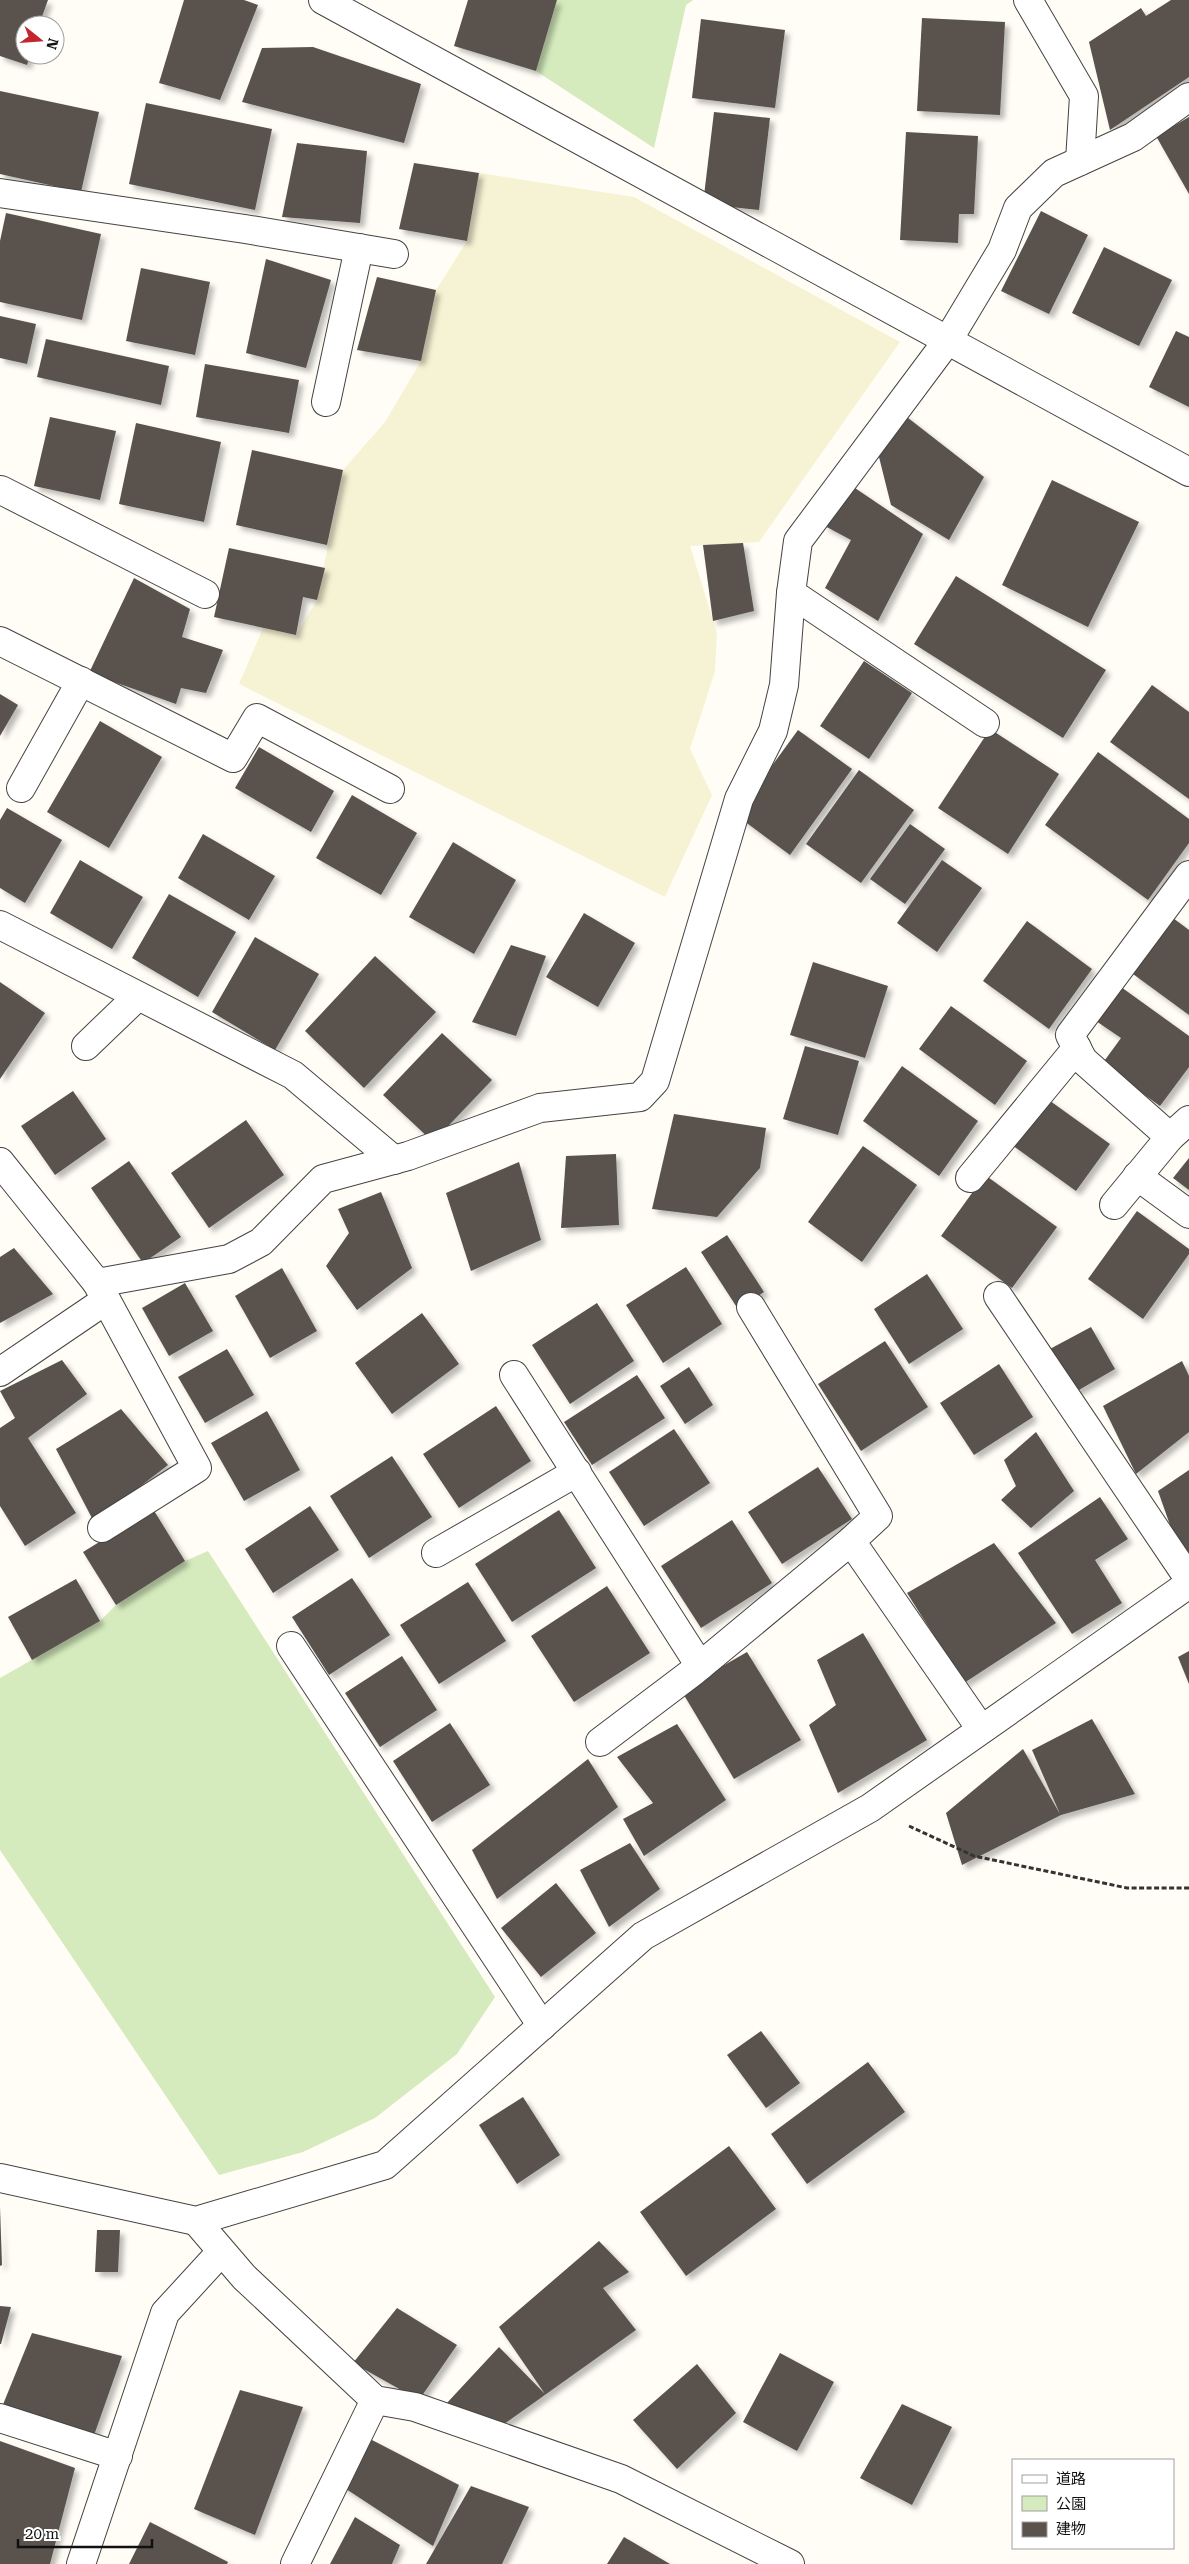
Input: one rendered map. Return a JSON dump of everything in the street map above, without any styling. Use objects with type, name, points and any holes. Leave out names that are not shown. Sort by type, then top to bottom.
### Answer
[{"type":"street","points":[[323,0],[1189,472]]},
{"type":"street","points":[[1028,0],[1084,96],[1080,161]]},
{"type":"street","points":[[0,1372],[101,1292],[229,1260],[261,1242],[323,1179],[394,1160],[540,1108],[640,1097],[655,1082],[739,799],[773,731],[784,685],[791,592],[798,541],[948,340],[1002,250],[1018,208],[1054,174],[1133,137],[1189,96]]},
{"type":"street","points":[[0,193],[394,254]]},
{"type":"street","points":[[326,402],[359,248]]},
{"type":"street","points":[[0,490],[205,594]]},
{"type":"street","points":[[791,592],[985,723]]},
{"type":"street","points":[[0,641],[233,758],[256,718],[390,789]]},
{"type":"street","points":[[21,788],[81,681]]},
{"type":"street","points":[[1114,1205],[1180,1128],[1083,1060],[1070,1035],[1189,875]]},
{"type":"street","points":[[0,925],[293,1074],[394,1160]]},
{"type":"street","points":[[86,1046],[138,996]]},
{"type":"street","points":[[970,1178],[1077,1048]]},
{"type":"street","points":[[1,1166],[101,1292],[197,1468],[102,1528]]},
{"type":"street","points":[[1137,1176],[1189,1214]]},
{"type":"street","points":[[998,1296],[1189,1579]]},
{"type":"street","points":[[600,1742],[700,1666],[851,1541],[878,1516],[751,1307]]},
{"type":"street","points":[[514,1375],[700,1666]]},
{"type":"street","points":[[436,1553],[577,1472]]},
{"type":"street","points":[[851,1541],[981,1729]]},
{"type":"street","points":[[0,2178],[196,2221],[385,2165],[643,1936],[870,1808],[1189,1584]]},
{"type":"street","points":[[291,1646],[542,2026]]},
{"type":"street","points":[[196,2221],[244,2277],[375,2400],[415,2407],[621,2479],[790,2564]]},
{"type":"street","points":[[81,2564],[165,2313],[221,2252]]},
{"type":"street","points":[[295,2564],[375,2400]]},
{"type":"street","points":[[0,2418],[118,2456]]},
{"type":"path","points":[[870,1808],[974,1856],[1127,1888],[1189,1888]]},
{"type":"shaded area","points":[[479,173],[634,197],[900,342],[759,542],[690,546],[717,633],[715,671],[690,749],[712,795],[665,897],[239,684],[263,628],[296,635],[317,600],[343,470],[385,422],[421,361],[436,290],[467,241]]},
{"type":"green space","points":[[557,0],[693,0],[686,5],[654,148],[536,71]]},
{"type":"green space","points":[[208,1551],[495,1997],[457,2054],[375,2118],[303,2152],[219,2175],[0,1850],[0,1678],[100,1621],[116,1605],[185,1561]]},
{"type":"building","points":[[0,0],[48,0],[43,15],[15,15],[15,61],[0,56]]},
{"type":"building","points":[[184,0],[244,0],[258,5],[220,100],[159,83]]},
{"type":"building","points":[[468,0],[557,0],[536,71],[454,46]]},
{"type":"building","points":[[1171,0],[1189,0],[1189,77],[1110,130],[1089,42],[1141,8],[1146,16]]},
{"type":"building","points":[[922,18],[1005,22],[1000,115],[917,111]]},
{"type":"building","points":[[701,19],[785,30],[775,108],[692,98]]},
{"type":"building","points":[[313,47],[421,84],[404,143],[242,102],[262,48]]},
{"type":"building","points":[[0,91],[99,112],[81,192],[0,174]]},
{"type":"building","points":[[146,103],[272,129],[255,210],[129,184]]},
{"type":"building","points":[[714,112],[770,118],[759,210],[703,204]]},
{"type":"building","points":[[1189,117],[1189,194],[1156,136]]},
{"type":"building","points":[[906,132],[978,136],[974,214],[959,214],[958,243],[900,240]]},
{"type":"building","points":[[297,143],[367,151],[360,223],[282,217]]},
{"type":"building","points":[[414,163],[479,173],[467,241],[399,229]]},
{"type":"building","points":[[1041,211],[1088,235],[1049,314],[1001,291]]},
{"type":"building","points":[[6,213],[101,234],[82,320],[0,302],[0,241]]},
{"type":"building","points":[[1104,247],[1172,280],[1139,346],[1072,313]]},
{"type":"building","points":[[266,259],[331,280],[306,368],[246,353]]},
{"type":"building","points":[[141,268],[210,282],[195,355],[126,341]]},
{"type":"building","points":[[377,277],[436,290],[421,361],[357,350]]},
{"type":"building","points":[[0,316],[36,324],[27,364],[0,358]]},
{"type":"building","points":[[1176,331],[1189,337],[1189,407],[1149,387]]},
{"type":"building","points":[[46,339],[169,366],[161,405],[37,377]]},
{"type":"building","points":[[205,364],[299,380],[289,433],[196,417]]},
{"type":"building","points":[[903,414],[984,477],[949,540],[891,505],[877,449]]},
{"type":"building","points":[[50,417],[116,431],[100,500],[34,486]]},
{"type":"building","points":[[136,423],[221,442],[204,522],[119,504]]},
{"type":"building","points":[[252,450],[343,470],[327,545],[236,525]]},
{"type":"building","points":[[1052,480],[1139,522],[1088,627],[1002,585]]},
{"type":"building","points":[[852,486],[923,534],[878,621],[825,588],[851,540],[823,525]]},
{"type":"building","points":[[743,543],[754,611],[713,621],[703,545]]},
{"type":"building","points":[[229,548],[325,568],[317,600],[303,597],[296,635],[214,617]]},
{"type":"building","points":[[956,576],[1106,670],[1063,738],[914,644]]},
{"type":"building","points":[[134,578],[190,609],[182,637],[223,650],[206,693],[181,688],[176,704],[89,673]]},
{"type":"building","points":[[864,661],[912,693],[869,759],[820,726]]},
{"type":"building","points":[[1152,685],[1189,712],[1189,799],[1110,742]]},
{"type":"building","points":[[0,694],[18,705],[0,736]]},
{"type":"building","points":[[100,721],[162,757],[109,848],[47,812]]},
{"type":"building","points":[[990,729],[1059,774],[1008,854],[938,808]]},
{"type":"building","points":[[798,730],[852,769],[790,855],[736,815]]},
{"type":"building","points":[[259,747],[334,791],[311,832],[235,788]]},
{"type":"building","points":[[1098,752],[1189,819],[1189,843],[1148,900],[1045,825]]},
{"type":"building","points":[[859,770],[914,810],[861,883],[806,844]]},
{"type":"building","points":[[352,795],[417,833],[381,895],[316,858]]},
{"type":"building","points":[[7,808],[62,840],[25,903],[0,888],[0,820]]},
{"type":"building","points":[[910,824],[945,849],[905,904],[870,879]]},
{"type":"building","points":[[203,834],[275,876],[249,920],[178,878]]},
{"type":"building","points":[[453,842],[516,880],[474,954],[409,917]]},
{"type":"building","points":[[80,860],[143,897],[112,949],[50,913]]},
{"type":"building","points":[[942,860],[982,888],[937,952],[897,923]]},
{"type":"building","points":[[169,894],[236,932],[198,997],[132,958]]},
{"type":"building","points":[[584,913],[635,943],[598,1007],[546,977]]},
{"type":"building","points":[[1173,918],[1189,930],[1189,1015],[1133,974]]},
{"type":"building","points":[[1027,921],[1092,969],[1049,1029],[983,981]]},
{"type":"building","points":[[255,937],[319,974],[275,1050],[212,1012]]},
{"type":"building","points":[[511,945],[546,956],[516,1036],[472,1022]]},
{"type":"building","points":[[375,956],[436,1012],[364,1088],[305,1031]]},
{"type":"building","points":[[813,962],[888,986],[865,1058],[790,1035]]},
{"type":"building","points":[[0,982],[45,1013],[0,1079]]},
{"type":"building","points":[[1121,987],[1189,1036],[1189,1067],[1160,1106],[1102,1064],[1121,1038],[1096,1021]]},
{"type":"building","points":[[951,1006],[1027,1061],[995,1105],[919,1049]]},
{"type":"building","points":[[442,1033],[492,1080],[433,1142],[383,1095]]},
{"type":"building","points":[[805,1046],[859,1061],[838,1135],[783,1119]]},
{"type":"building","points":[[902,1066],[978,1121],[939,1176],[863,1121]]},
{"type":"building","points":[[73,1091],[106,1139],[55,1175],[21,1126]]},
{"type":"building","points":[[1046,1098],[1110,1144],[1076,1191],[1012,1145]]},
{"type":"building","points":[[674,1114],[766,1128],[760,1168],[717,1217],[652,1209]]},
{"type":"building","points":[[246,1120],[284,1175],[209,1228],[171,1173]]},
{"type":"building","points":[[863,1146],[917,1185],[862,1262],[808,1222]]},
{"type":"building","points":[[616,1154],[619,1225],[561,1228],[566,1156]]},
{"type":"building","points":[[1189,1158],[1189,1190],[1173,1178]]},
{"type":"building","points":[[129,1161],[181,1237],[143,1263],[91,1188]]},
{"type":"building","points":[[519,1162],[541,1240],[471,1271],[446,1193]]},
{"type":"building","points":[[985,1175],[1057,1227],[1012,1288],[941,1236]]},
{"type":"building","points":[[381,1192],[412,1268],[357,1310],[326,1266],[349,1233],[338,1209]]},
{"type":"building","points":[[1137,1211],[1189,1249],[1189,1254],[1143,1319],[1088,1279]]},
{"type":"building","points":[[727,1235],[764,1292],[738,1309],[701,1252]]},
{"type":"building","points":[[14,1248],[53,1294],[0,1323],[0,1257]]},
{"type":"building","points":[[686,1267],[722,1324],[663,1363],[626,1305]]},
{"type":"building","points":[[282,1268],[317,1331],[270,1358],[235,1296]]},
{"type":"building","points":[[927,1274],[963,1329],[909,1364],[874,1309]]},
{"type":"building","points":[[185,1283],[213,1331],[169,1356],[142,1308]]},
{"type":"building","points":[[597,1303],[634,1361],[570,1404],[532,1345]]},
{"type":"building","points":[[422,1313],[459,1364],[392,1414],[355,1363]]},
{"type":"building","points":[[1091,1327],[1115,1369],[1072,1394],[1048,1350]]},
{"type":"building","points":[[885,1341],[928,1407],[861,1451],[818,1384]]},
{"type":"building","points":[[227,1349],[254,1395],[205,1423],[178,1377]]},
{"type":"building","points":[[62,1360],[87,1394],[28,1438],[76,1513],[25,1546],[0,1506],[0,1428],[15,1418],[0,1391]]},
{"type":"building","points":[[1182,1361],[1189,1376],[1189,1432],[1136,1474],[1103,1406]]},
{"type":"building","points":[[999,1364],[1033,1417],[974,1455],[940,1403]]},
{"type":"building","points":[[689,1367],[713,1405],[685,1424],[660,1386]]},
{"type":"building","points":[[637,1375],[665,1418],[592,1465],[564,1422]]},
{"type":"building","points":[[496,1406],[531,1461],[459,1508],[423,1454]]},
{"type":"building","points":[[121,1409],[168,1465],[94,1522],[56,1449]]},
{"type":"building","points":[[267,1411],[300,1470],[244,1501],[211,1443]]},
{"type":"building","points":[[674,1429],[710,1483],[644,1526],[609,1472]]},
{"type":"building","points":[[1036,1432],[1074,1491],[1031,1528],[1001,1500],[1016,1486],[1004,1460]]},
{"type":"building","points":[[392,1456],[432,1517],[369,1558],[330,1496]]},
{"type":"building","points":[[818,1467],[852,1519],[782,1564],[748,1512]]},
{"type":"building","points":[[1189,1470],[1189,1554],[1182,1559],[1158,1491]]},
{"type":"building","points":[[1100,1497],[1128,1539],[1095,1560],[1122,1603],[1072,1634],[1018,1553]]},
{"type":"building","points":[[310,1506],[339,1550],[273,1593],[245,1549]]},
{"type":"building","points":[[153,1509],[185,1561],[116,1605],[83,1552]]},
{"type":"building","points":[[559,1510],[596,1568],[512,1622],[475,1564]]},
{"type":"building","points":[[732,1520],[772,1583],[701,1628],[661,1566]]},
{"type":"building","points":[[994,1543],[1056,1623],[964,1683],[907,1593]]},
{"type":"building","points":[[352,1578],[390,1635],[329,1675],[292,1617]]},
{"type":"building","points":[[76,1579],[100,1621],[32,1660],[8,1617]]},
{"type":"building","points":[[468,1582],[506,1641],[439,1684],[400,1625]]},
{"type":"building","points":[[607,1586],[650,1653],[574,1702],[531,1636]]},
{"type":"building","points":[[863,1633],[927,1740],[838,1793],[809,1725],[836,1705],[817,1660]]},
{"type":"building","points":[[1189,1651],[1189,1684],[1178,1657]]},
{"type":"building","points":[[747,1652],[801,1740],[734,1779],[681,1690]]},
{"type":"building","points":[[402,1656],[437,1710],[380,1747],[345,1693]]},
{"type":"building","points":[[1092,1719],[1135,1794],[1061,1815],[962,1865],[946,1813],[1023,1749],[1060,1814],[1032,1750]]},
{"type":"building","points":[[450,1723],[490,1785],[432,1822],[393,1761]]},
{"type":"building","points":[[677,1724],[726,1800],[644,1856],[623,1819],[653,1803],[617,1757]]},
{"type":"building","points":[[588,1759],[618,1807],[497,1899],[472,1850]]},
{"type":"building","points":[[630,1843],[660,1889],[609,1927],[580,1870]]},
{"type":"building","points":[[556,1883],[596,1933],[541,1977],[501,1928]]},
{"type":"building","points":[[761,2031],[800,2083],[766,2108],[727,2055]]},
{"type":"building","points":[[868,2062],[905,2112],[807,2184],[771,2134]]},
{"type":"building","points":[[523,2097],[560,2155],[517,2184],[479,2125]]},
{"type":"building","points":[[729,2146],[776,2209],[686,2276],[640,2212]]},
{"type":"building","points":[[0,2207],[2,2265],[0,2266]]},
{"type":"building","points":[[97,2230],[120,2230],[118,2272],[95,2272]]},
{"type":"building","points":[[599,2241],[629,2272],[603,2288],[636,2330],[483,2439],[446,2404],[499,2347],[545,2394],[499,2327]]},
{"type":"building","points":[[0,2306],[11,2307],[1,2344],[0,2344]]},
{"type":"building","points":[[397,2308],[457,2345],[419,2400],[353,2363]]},
{"type":"building","points":[[32,2333],[122,2356],[92,2441],[2,2407]]},
{"type":"building","points":[[780,2353],[834,2382],[797,2451],[743,2422]]},
{"type":"building","points":[[697,2364],[736,2413],[677,2469],[633,2420]]},
{"type":"building","points":[[240,2390],[303,2407],[255,2535],[194,2509]]},
{"type":"building","points":[[902,2404],[952,2427],[912,2505],[860,2478]]},
{"type":"building","points":[[372,2440],[459,2485],[433,2546],[340,2485]]},
{"type":"building","points":[[0,2441],[75,2468],[50,2564],[0,2564]]},
{"type":"building","points":[[471,2486],[529,2507],[502,2564],[426,2564]]},
{"type":"building","points":[[355,2517],[400,2545],[392,2564],[330,2564]]},
{"type":"building","points":[[150,2522],[228,2562],[227,2564],[129,2564]]},
{"type":"building","points":[[624,2537],[670,2564],[607,2564]]}]
